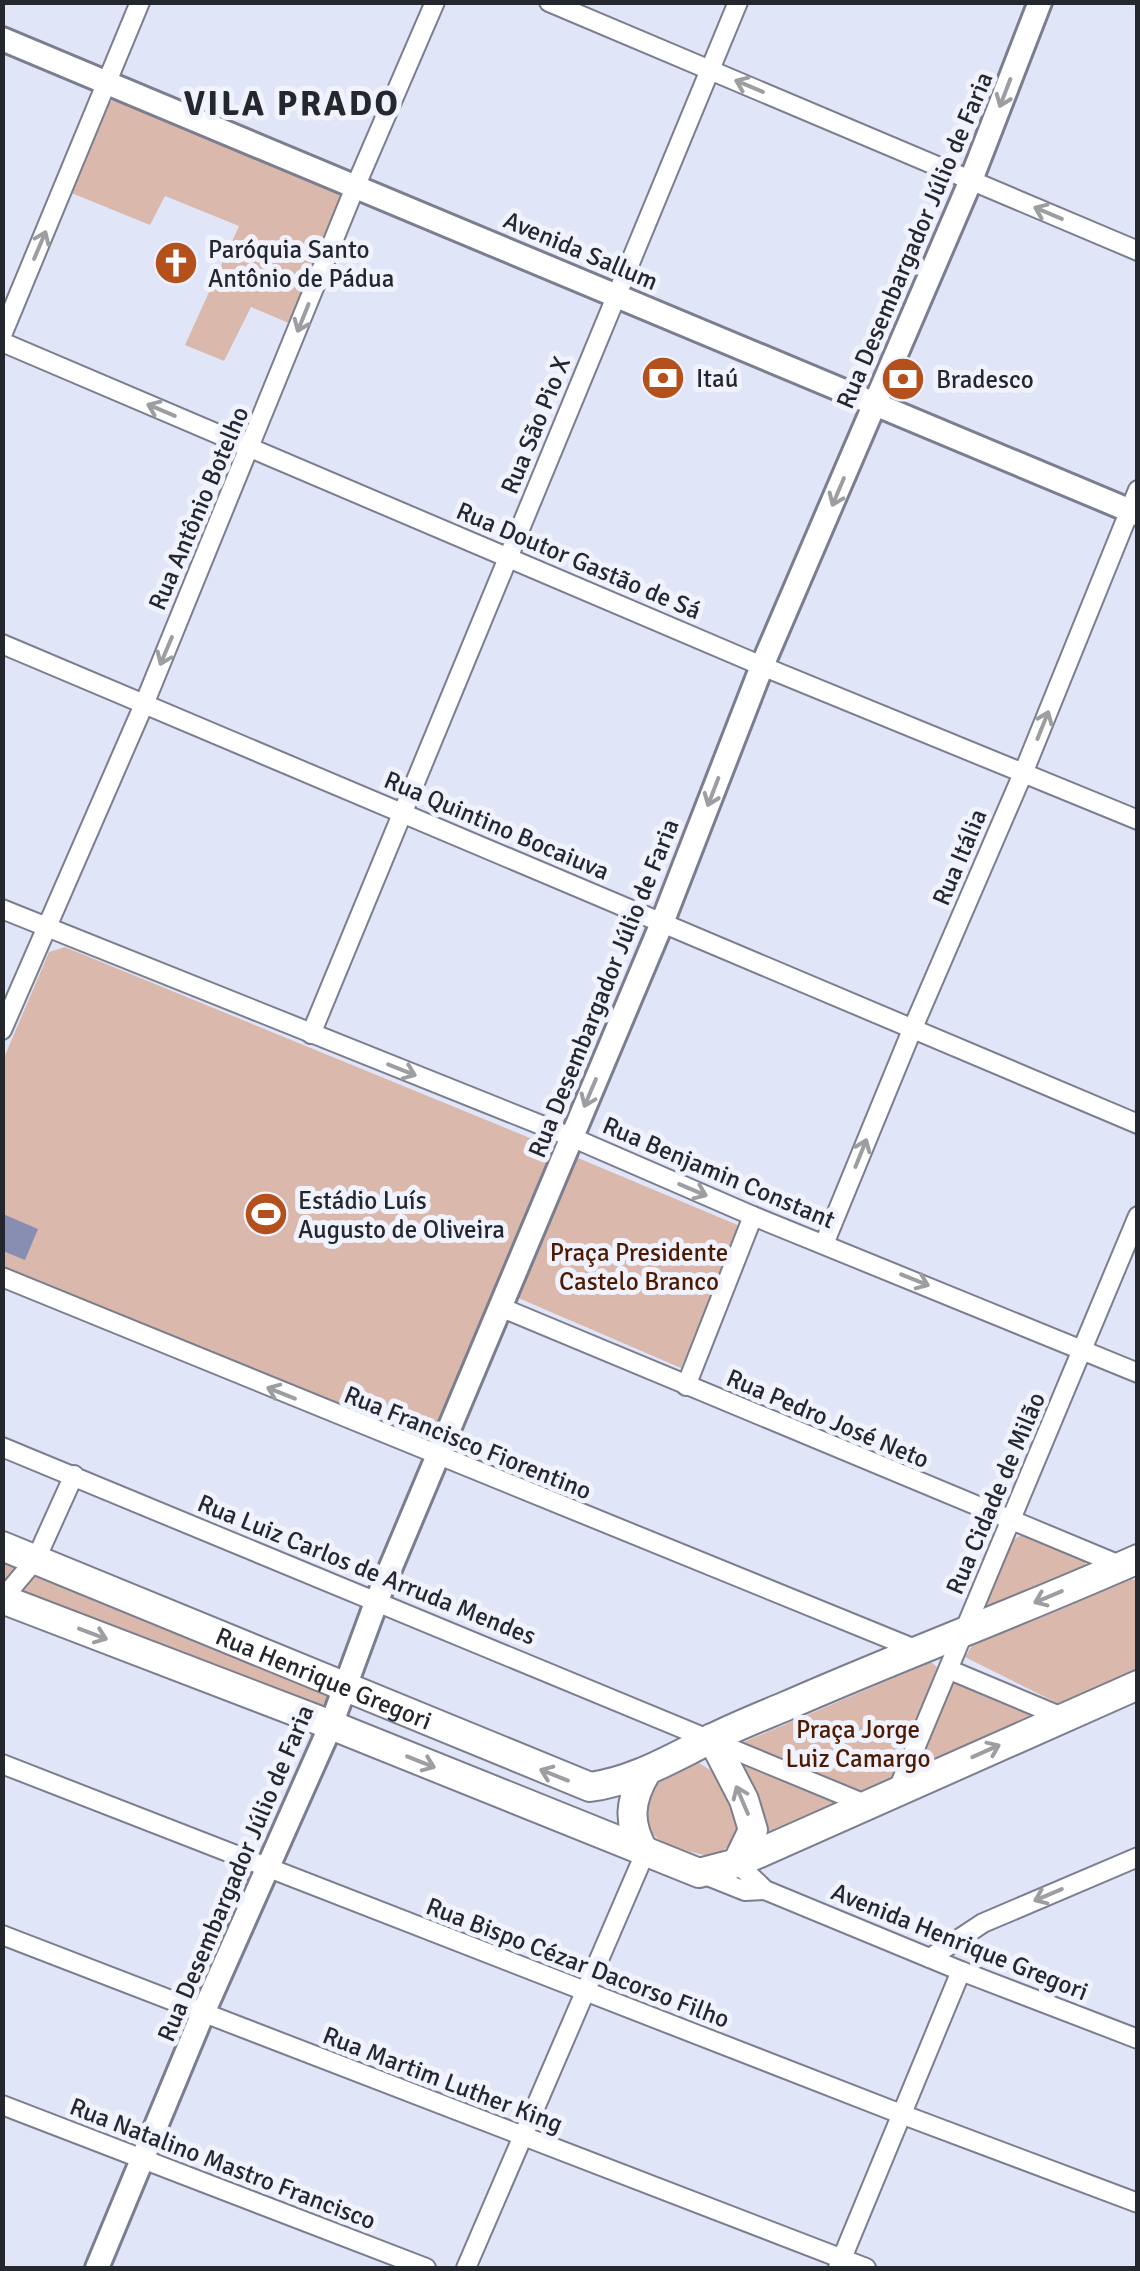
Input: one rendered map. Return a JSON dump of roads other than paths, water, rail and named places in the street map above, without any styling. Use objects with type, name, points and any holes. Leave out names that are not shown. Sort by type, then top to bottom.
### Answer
[{"type":"main road","name":"Rua Henrique Gregori","points":[[2,1546],[590,1787],[613,1784],[647,1771]]},
{"type":"main road","points":[[1132,1566],[915,1650],[712,1738],[647,1771],[634,1798],[631,1817],[635,1837],[646,1853],[699,1873],[738,1863],[1138,1685]]},
{"type":"main road","name":"Rua Henrique Gregori","points":[[3,1601],[331,1725],[646,1853]]},
{"type":"main road","points":[[712,1738],[744,1800],[753,1830],[738,1863]]},
{"type":"street","points":[[2,335],[140,2]]},
{"type":"street","name":"Rua Antônio Botelho","points":[[2,1030],[251,448],[356,185],[435,2]]},
{"type":"street","points":[[549,2],[1138,251]]},
{"type":"street","name":"Rua São Pio X","points":[[311,1034],[738,2]]},
{"type":"street","name":"Rua Desembargador Júlio de Faria","points":[[97,2268],[203,2012],[331,1725],[343,1686],[436,1456],[662,923],[762,666],[971,180],[1040,2]]},
{"type":"street","name":"Avenida Sallum","points":[[2,39],[876,402],[1135,505]]},
{"type":"street","name":"Rua Doutor Gastão de Sá","points":[[2,342],[762,666],[1138,820]]},
{"type":"street","name":"Rua Itália","points":[[824,1244],[1135,505]]},
{"type":"street","name":"Rua Quintino Bocaiuva","points":[[2,644],[1138,1124]]},
{"type":"street","name":"Rua Benjamin Constant","points":[[2,909],[571,1137],[1138,1373]]},
{"type":"street","points":[[686,1386],[754,1216]]},
{"type":"street","name":"Rua Cidade de Milão","points":[[898,1789],[1138,1216]]},
{"type":"street","name":"Rua Francisco Fiorentino","points":[[2,1278],[915,1650]]},
{"type":"street","name":"Rua Pedro José Neto","points":[[500,1307],[1010,1521],[1132,1566]]},
{"type":"street","name":"Rua Luiz Carlos de Arruda Mendes","points":[[2,1447],[865,1804]]},
{"type":"street","points":[[3,1601],[36,1559],[74,1475]]},
{"type":"street","points":[[950,1670],[1062,1717]]},
{"type":"street","name":"Rua Bispo Cézar Dacorso Filho","points":[[2,1764],[1138,2203]]},
{"type":"street","points":[[466,2268],[646,1853]]},
{"type":"street","points":[[930,1958],[984,1924],[1138,1857]]},
{"type":"street","points":[[738,1863],[765,1890]]},
{"type":"street","points":[[699,1873],[744,1891],[765,1890]]},
{"type":"street","name":"Avenida Henrique Gregori","points":[[765,1890],[960,1971],[1132,2032]]},
{"type":"street","name":"Rua Martim Luther King","points":[[2,1935],[840,2264],[866,2268]]},
{"type":"street","points":[[840,2264],[960,1971]]},
{"type":"street","name":"Rua Natalino Mastro Francisco","points":[[2,2104],[426,2268]]},
{"type":"water","points":[[3,1214],[38,1229],[25,1260],[3,1251]]},
{"type":"place","name":"Paróquia Santo Antônio de Pádua","points":[[176,263]]},
{"type":"place","name":"Itaú","points":[[663,378]]},
{"type":"place","name":"Bradesco","points":[[903,379]]},
{"type":"place","name":"Estádio Luís Augusto de Oliveira","points":[[266,1214]]},
{"type":"district","name":"VILA PRADO","points":[[292,103]]},
{"type":"park label","name":"Praça Presidente Castelo Branco","points":[[639,1266]]},
{"type":"park label","name":"Praça Jorge Luiz Camargo","points":[[858,1744]]}]
